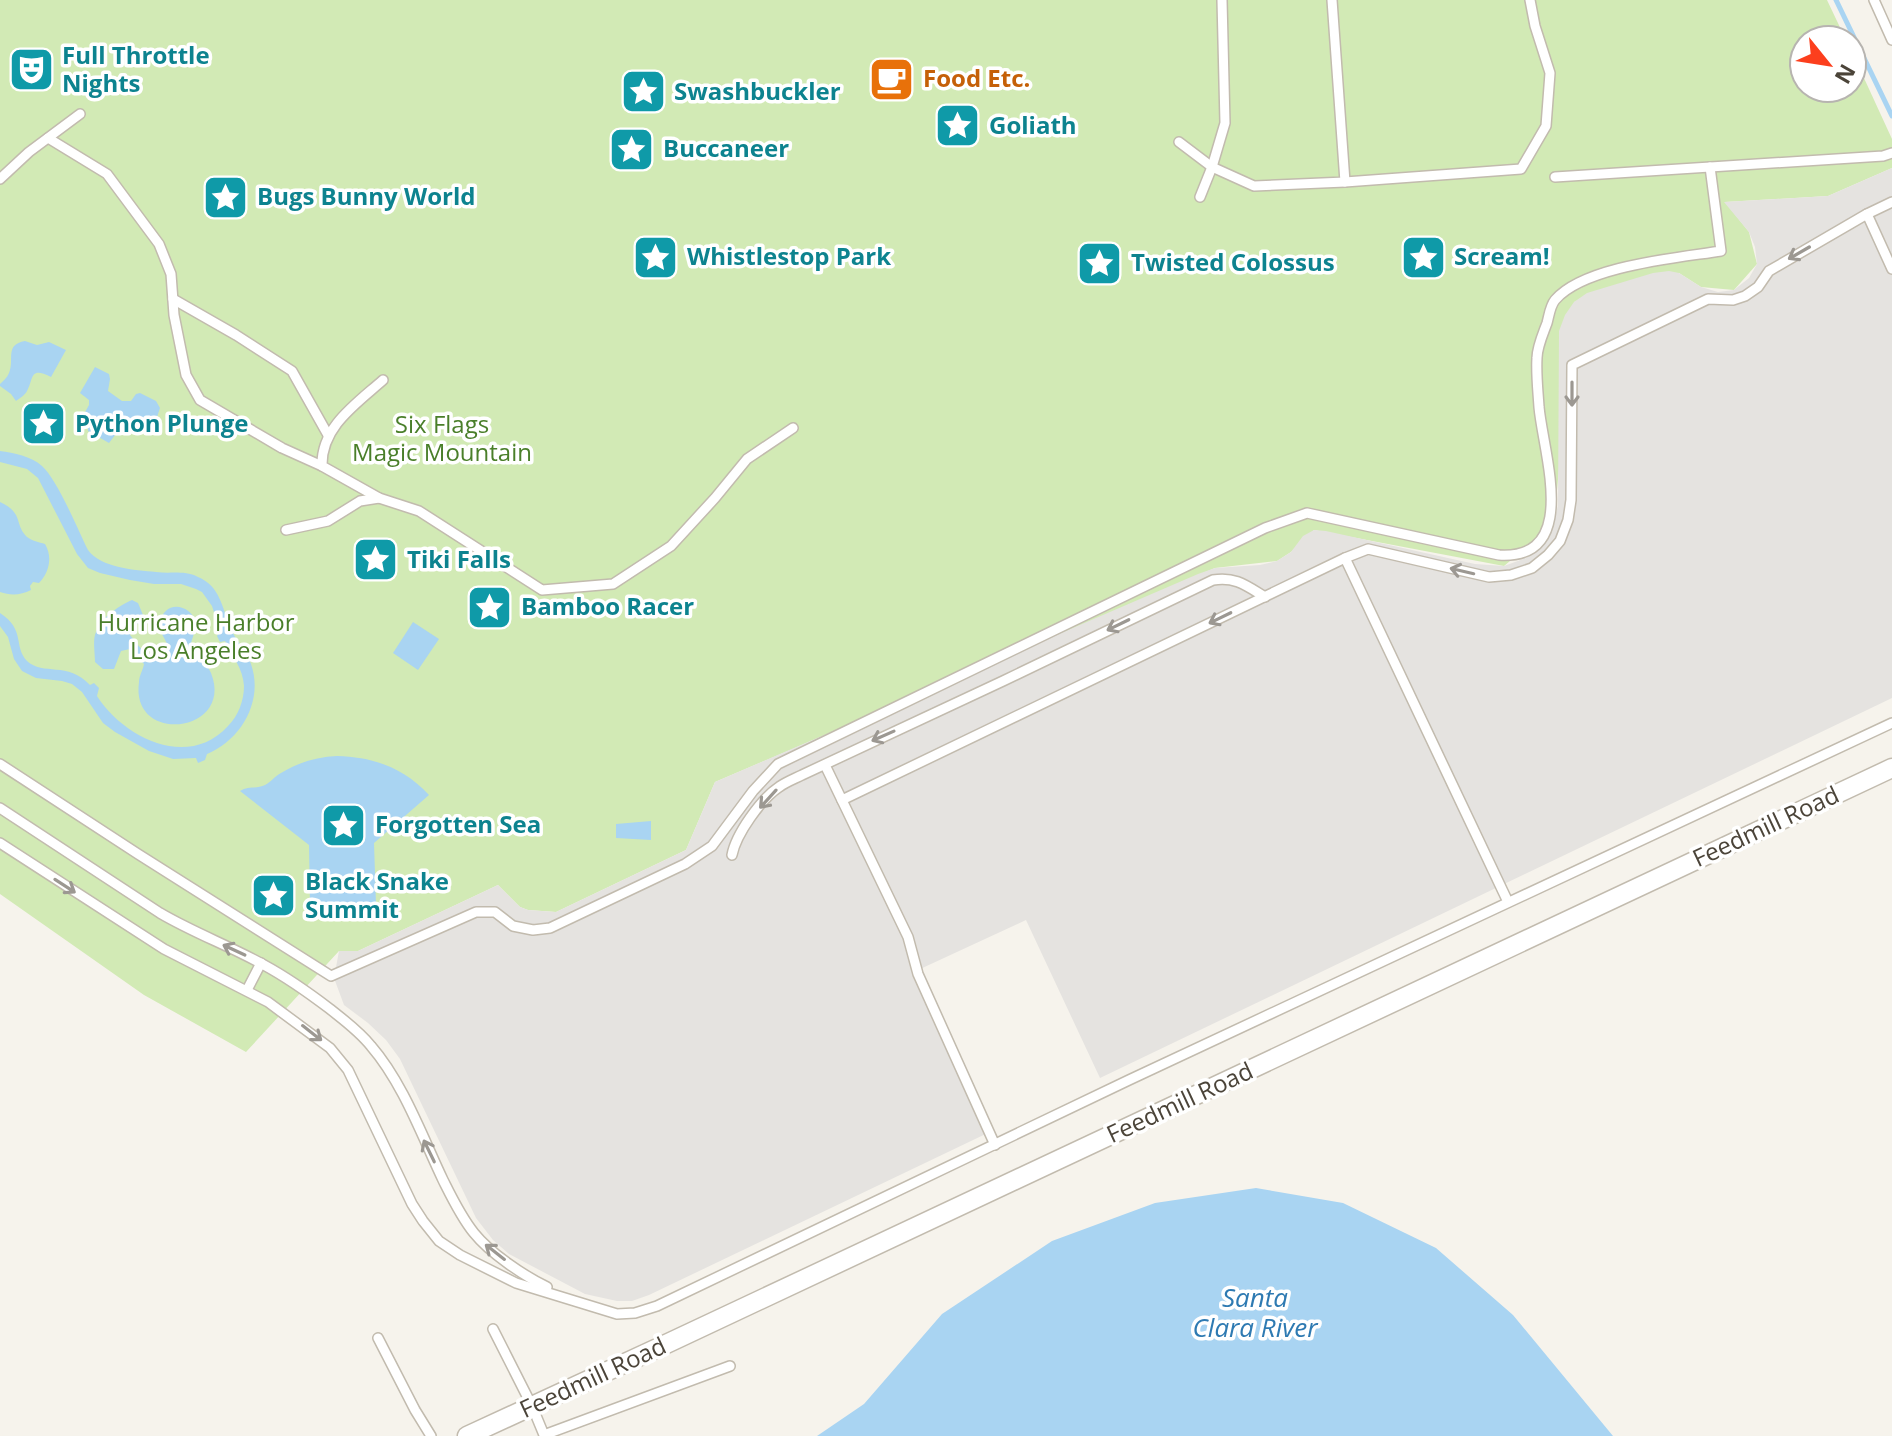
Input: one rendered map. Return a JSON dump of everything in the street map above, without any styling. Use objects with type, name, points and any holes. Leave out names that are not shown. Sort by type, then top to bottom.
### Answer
[{"type":"street","name":"Feedmill Road","points":[[467,1436],[1892,768]]},
{"type":"lane","points":[[1200,197],[1225,123],[1222,0]]},
{"type":"lane","points":[[1332,0],[1345,182]]},
{"type":"lane","points":[[1179,142],[1212,167],[1254,186],[1521,169],[1546,126],[1550,73],[1530,0]]},
{"type":"lane","points":[[1874,0],[1892,40]]},
{"type":"lane","points":[[0,179],[29,152],[80,114]]},
{"type":"lane","points":[[48,138],[107,174],[159,244],[171,274],[174,315],[186,375],[200,400],[282,448],[379,498],[419,511],[542,590],[613,584],[671,546],[747,459],[793,428]]},
{"type":"lane","points":[[1555,177],[1892,153]]},
{"type":"lane","points":[[0,764],[331,976],[476,912],[495,912],[513,926],[533,930],[550,928],[685,864],[712,846],[753,791],[778,764],[1265,528],[1307,513],[1499,555],[1516,556],[1530,550],[1543,536],[1552,513],[1550,476],[1539,410],[1537,356],[1553,302],[1581,280],[1641,264],[1721,251],[1710,167]]},
{"type":"lane","points":[[842,800],[1368,549],[1489,577],[1511,575],[1532,568],[1560,541],[1568,520],[1571,500],[1572,365],[1708,299],[1733,300],[1745,296],[1758,287],[1769,271],[1892,202]]},
{"type":"lane","points":[[1867,214],[1892,269]]},
{"type":"lane","points":[[173,299],[292,371],[328,435]]},
{"type":"lane","points":[[322,466],[322,452],[328,435],[346,413],[383,380]]},
{"type":"lane","points":[[286,530],[328,521],[360,501],[379,498]]},
{"type":"lane","points":[[1345,558],[1508,902]]},
{"type":"lane","points":[[732,855],[743,830],[766,798],[779,787],[1213,580],[1225,578],[1240,582],[1265,597]]},
{"type":"lane","points":[[0,843],[164,949],[268,1002],[330,1048],[348,1070],[412,1204],[439,1241],[516,1283],[617,1314],[635,1313],[657,1306],[1892,723]]},
{"type":"lane","points":[[825,765],[908,937],[918,974],[995,1145]]},
{"type":"lane","points":[[0,808],[160,913],[284,976],[356,1029],[387,1067],[451,1196],[472,1231],[538,1283],[581,1302]]},
{"type":"lane","points":[[247,990],[261,963]]},
{"type":"lane","points":[[493,1329],[532,1406],[543,1436],[730,1366]]},
{"type":"lane","points":[[378,1338],[431,1436]]},
{"type":"green space","name":"Six Flags Magic Mountain","points":[[0,0],[1827,0],[1838,24],[1788,24],[1788,104],[1868,104],[1868,87],[1892,139],[1892,168],[1828,196],[1725,202],[1749,232],[1757,264],[1734,290],[1701,287],[1679,273],[1574,302],[1554,524],[1504,566],[1314,530],[1277,561],[1215,568],[715,782],[686,850],[556,912],[520,907],[498,885],[358,951],[339,951],[246,1052],[144,995],[0,894]]},
{"type":"shaded area","points":[[1892,168],[1892,698],[1100,1078],[1026,920],[918,970],[994,1130],[649,1295],[632,1301],[617,1301],[585,1294],[509,1254],[476,1218],[400,1059],[386,1040],[344,1005],[334,978],[339,951],[358,951],[498,885],[520,907],[556,912],[686,850],[715,782],[1198,574],[1215,568],[1277,561],[1291,552],[1303,536],[1314,530],[1475,564],[1504,566],[1526,558],[1543,543],[1554,524],[1558,505],[1559,331],[1574,302],[1587,293],[1669,271],[1718,292],[1734,290],[1749,278],[1757,264],[1749,232],[1724,202],[1828,196]]},
{"type":"water","points":[[25,341],[37,345],[49,342],[66,350],[51,377],[39,373],[33,375],[26,392],[16,401],[0,384],[11,368],[12,349]]},
{"type":"water","points":[[95,367],[109,374],[108,391],[122,401],[131,401],[140,393],[156,401],[160,408],[157,417],[119,430],[109,443],[88,431],[84,414],[89,400],[80,393]]},
{"type":"water","points":[[0,451],[17,454],[42,466],[61,493],[88,550],[101,561],[129,569],[193,575],[216,592],[232,632],[249,659],[254,692],[247,718],[230,739],[207,754],[205,760],[198,763],[196,758],[173,759],[149,751],[103,723],[82,692],[72,684],[36,678],[22,671],[14,659],[8,637],[0,626],[0,613],[13,626],[27,661],[40,668],[73,673],[90,685],[94,683],[99,688],[97,696],[123,725],[140,736],[176,747],[194,746],[212,739],[232,722],[243,697],[244,686],[239,668],[225,641],[220,642],[217,636],[220,631],[212,606],[202,592],[181,584],[130,580],[88,568],[77,554],[38,478],[27,469],[0,462]]},
{"type":"water","points":[[0,502],[13,510],[27,537],[45,544],[49,554],[49,565],[42,579],[39,583],[33,582],[31,590],[20,594],[0,592]]},
{"type":"water","points":[[132,600],[138,603],[143,615],[130,635],[150,655],[168,649],[160,628],[166,610],[183,608],[194,617],[197,624],[191,649],[209,669],[214,693],[209,709],[196,719],[181,724],[164,723],[150,716],[140,702],[139,680],[144,664],[130,649],[121,651],[114,669],[103,669],[95,662],[97,629],[110,614]]},
{"type":"water","points":[[413,622],[439,639],[418,670],[393,653]]},
{"type":"water","points":[[337,756],[388,766],[429,795],[374,843],[376,905],[310,907],[309,845],[240,791],[265,785],[301,763]]},
{"type":"water","points":[[651,821],[651,840],[616,838],[616,824]]},
{"type":"water","name":"Santa Clara River","points":[[1256,1188],[1343,1203],[1436,1248],[1513,1315],[1613,1436],[817,1436],[864,1404],[942,1314],[1052,1241],[1155,1203]]},
{"type":"waterway","points":[[1836,0],[1892,116]]},
{"type":"place","name":"Full Throttle Nights","points":[[31,70]]},
{"type":"place","name":"Food Etc.","points":[[892,79]]},
{"type":"place","name":"Swashbuckler","points":[[643,92]]},
{"type":"place","name":"Goliath","points":[[958,126]]},
{"type":"place","name":"Buccaneer","points":[[632,149]]},
{"type":"place","name":"Bugs Bunny World","points":[[226,197]]},
{"type":"place","name":"Whistlestop Park","points":[[656,257]]},
{"type":"place","name":"Scream!","points":[[1423,257]]},
{"type":"place","name":"Twisted Colossus","points":[[1100,263]]},
{"type":"place","name":"Python Plunge","points":[[44,424]]},
{"type":"place","name":"Tiki Falls","points":[[376,560]]},
{"type":"place","name":"Bamboo Racer","points":[[490,607]]},
{"type":"place","name":"Forgotten Sea","points":[[344,825]]},
{"type":"place","name":"Black Snake Summit","points":[[274,896]]},
{"type":"park label","name":"Hurricane Harbor Los Angeles","points":[[196,637]]}]
